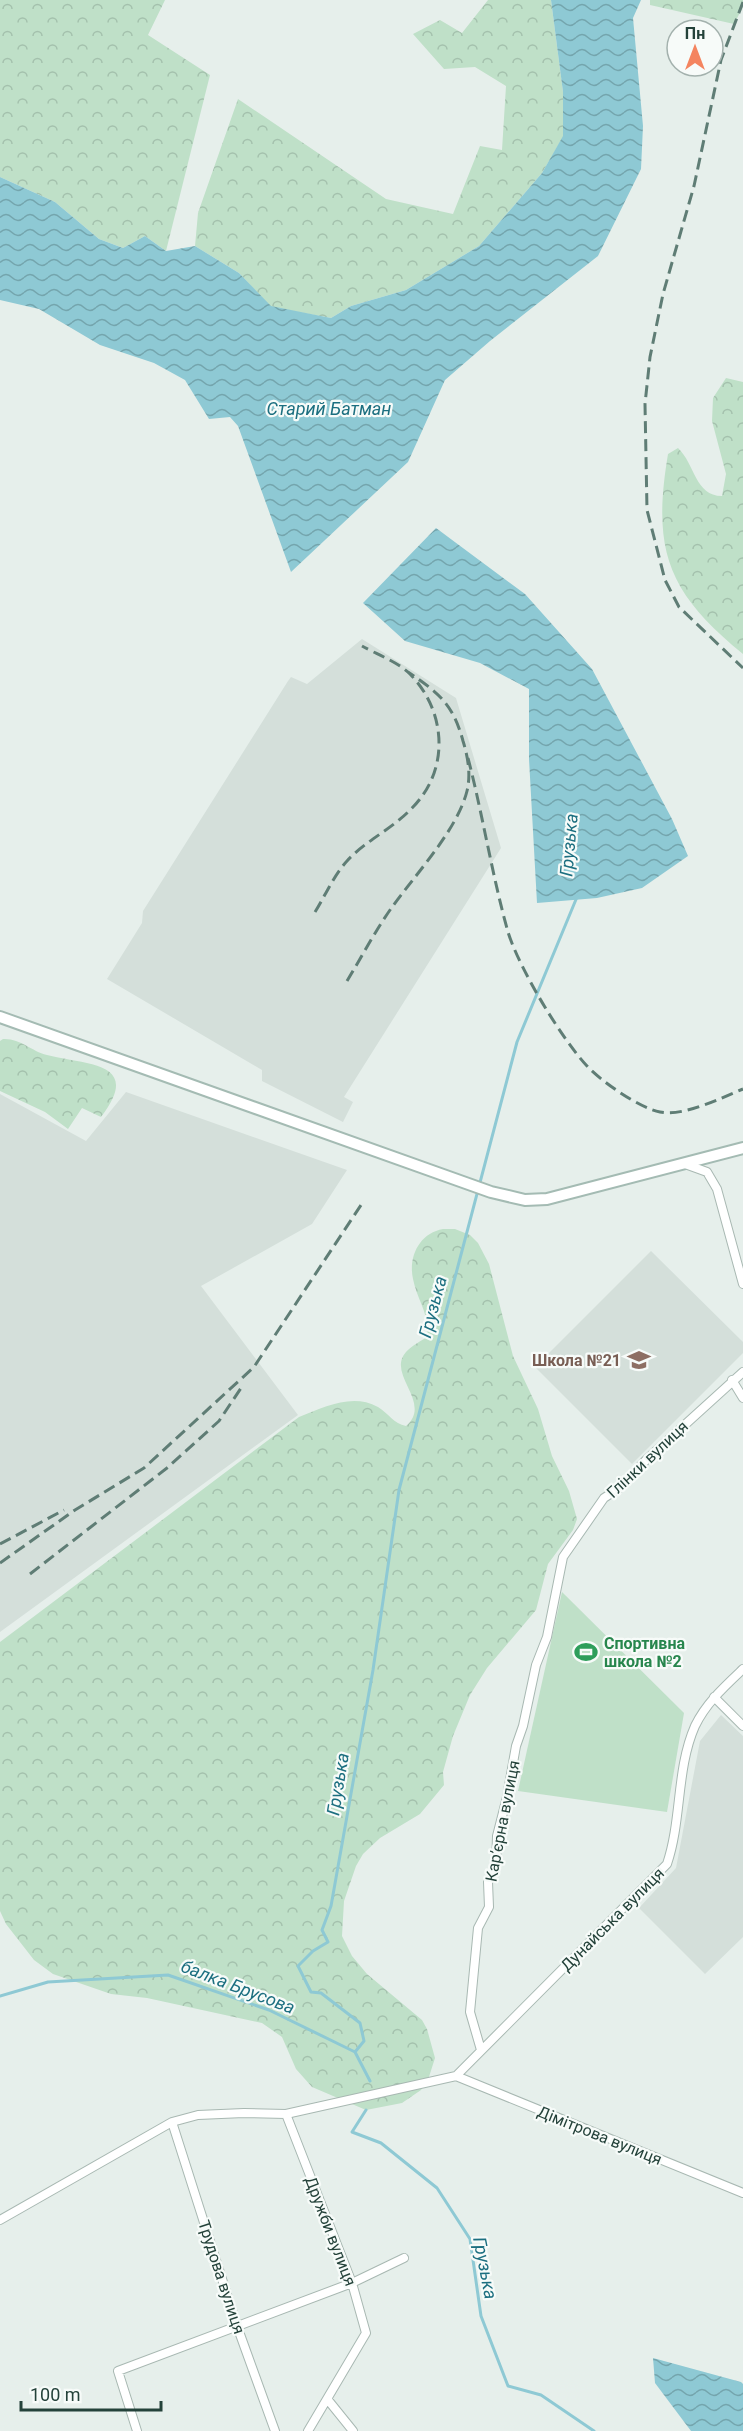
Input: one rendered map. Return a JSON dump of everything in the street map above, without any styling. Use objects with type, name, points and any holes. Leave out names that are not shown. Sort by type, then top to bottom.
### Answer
[{"type":"street","points":[[0,1017],[491,1192],[525,1200],[558,1197],[743,1148]]},
{"type":"street","points":[[686,1164],[707,1172],[717,1189],[743,1284]]},
{"type":"street","name":"Глінки вулиця","points":[[563,1557],[604,1498],[621,1487],[646,1460],[743,1372]]},
{"type":"street","points":[[732,1380],[743,1398]]},
{"type":"street","name":"Кар’єрна вулиця","points":[[481,2050],[470,2012],[478,1928],[489,1907],[488,1882],[496,1867],[497,1836],[516,1746],[523,1726],[536,1665],[547,1637],[563,1557]]},
{"type":"street","name":"Дунайська вулиця","points":[[456,2076],[667,1864],[674,1845],[690,1742],[696,1724],[714,1696],[743,1669]]},
{"type":"street","points":[[714,1696],[743,1726]]},
{"type":"street","points":[[0,2220],[172,2122],[198,2115],[244,2112],[286,2114],[456,2076]]},
{"type":"street","name":"Дімітрова вулиця","points":[[456,2076],[743,2193]]},
{"type":"street","name":"Дружби вулиця","points":[[286,2114],[352,2283],[366,2333],[328,2400]]},
{"type":"street","name":"Трудова вулиця","points":[[172,2122],[237,2326],[275,2431]]},
{"type":"street","points":[[137,2431],[118,2371],[352,2283],[404,2258]]},
{"type":"street","points":[[308,2431],[328,2400],[353,2431]]},
{"type":"shaded area","points":[[362,639],[456,698],[501,848],[344,1097],[353,1102],[343,1122],[262,1081],[262,1070],[107,979],[142,923],[143,911],[291,677],[307,684]]},
{"type":"shaded area","points":[[126,1092],[347,1170],[312,1224],[201,1286],[298,1415],[0,1632],[0,1094],[86,1141]]},
{"type":"shaded area","name":"Школа №21","points":[[651,1251],[743,1342],[743,1353],[632,1464],[535,1367]]},
{"type":"shaded area","points":[[721,1715],[743,1736],[743,1937],[705,1974],[639,1908],[676,1868],[700,1741]]},
{"type":"green space","points":[[0,0],[165,0],[148,35],[210,75],[166,251],[145,236],[123,248],[99,239],[55,202],[0,177]]},
{"type":"green space","points":[[488,0],[551,0],[563,92],[563,137],[542,173],[479,246],[406,290],[351,306],[331,318],[271,307],[239,273],[195,246],[198,213],[238,99],[386,199],[453,214],[480,146],[502,150],[506,86],[475,67],[444,69],[413,34],[440,20],[462,33]]},
{"type":"green space","points":[[650,0],[743,0],[743,7],[734,24],[725,22],[725,18],[707,18],[650,5]]},
{"type":"green space","points":[[726,378],[743,382],[743,654],[717,632],[682,589],[671,567],[662,517],[668,454],[678,448],[706,491],[722,496],[726,474],[712,421],[713,398]]},
{"type":"green space","points":[[3,1039],[15,1041],[47,1055],[92,1064],[104,1069],[113,1075],[116,1085],[113,1099],[101,1117],[82,1108],[68,1129],[45,1112],[0,1091],[0,1041]]},
{"type":"green space","points":[[455,1229],[470,1235],[478,1243],[489,1264],[513,1356],[538,1409],[552,1456],[569,1491],[577,1519],[573,1530],[548,1564],[536,1610],[487,1668],[470,1695],[453,1736],[443,1772],[444,1785],[420,1814],[380,1838],[363,1854],[356,1866],[344,1901],[342,1936],[352,1956],[367,1974],[422,2020],[427,2029],[435,2058],[428,2080],[421,2090],[402,2103],[366,2110],[312,2087],[296,2069],[282,2037],[262,2023],[147,1998],[111,1994],[53,1974],[34,1960],[6,1924],[0,1911],[0,1642],[299,1417],[338,1403],[358,1401],[378,1407],[395,1421],[406,1426],[413,1417],[415,1407],[401,1368],[402,1359],[410,1348],[427,1337],[427,1321],[415,1287],[412,1262],[422,1241],[435,1231]]},
{"type":"green space","name":"Спортивна школа №2","points":[[562,1592],[684,1713],[667,1812],[518,1791]]},
{"type":"water","name":"Старий Батман","points":[[551,0],[641,0],[633,18],[643,126],[641,169],[598,256],[490,341],[445,380],[408,462],[291,572],[238,426],[230,417],[209,419],[185,380],[154,363],[100,345],[39,309],[0,300],[0,177],[55,202],[99,239],[123,248],[145,236],[166,251],[195,246],[239,273],[271,306],[331,318],[351,306],[406,290],[479,246],[542,173],[563,136],[563,92]]},
{"type":"water","points":[[436,528],[525,594],[592,669],[672,819],[688,856],[642,888],[597,898],[537,903],[529,759],[529,689],[480,663],[405,641],[363,603]]},
{"type":"water","points":[[653,2358],[741,2382],[743,2384],[743,2431],[691,2431],[655,2383]]},
{"type":"waterway","name":"Грузька","points":[[370,2081],[355,2052],[364,2041],[360,2023],[321,1993],[311,1992],[298,1966],[313,1951],[328,1942],[322,1930],[331,1906],[373,1670],[399,1490],[517,1042],[577,897]]},
{"type":"waterway","name":"балка Брусова","points":[[0,1996],[48,1982],[168,1975],[269,2010],[355,2052]]},
{"type":"waterway","name":"Грузька","points":[[366,2110],[352,2132],[381,2143],[437,2188],[470,2239],[481,2316],[508,2386],[541,2395],[594,2431]]},
{"type":"railway","points":[[743,2],[721,60],[694,186],[663,294],[650,357],[645,404],[647,510],[665,580],[679,607],[743,668]]},
{"type":"railway","points":[[315,912],[347,861],[362,847],[396,823],[424,794],[438,760],[437,723],[422,689],[405,670],[362,646]]},
{"type":"railway","points":[[347,981],[390,910],[444,838],[462,806],[467,791],[468,760],[455,718],[436,693],[408,672]]},
{"type":"railway","points":[[468,758],[502,911],[513,947],[542,1002],[577,1054],[593,1072],[631,1100],[660,1112],[680,1112],[691,1109],[743,1089]]},
{"type":"railway","points":[[0,1563],[75,1510],[144,1468],[254,1367],[361,1205]]},
{"type":"railway","points":[[30,1574],[167,1468],[219,1421],[243,1385]]},
{"type":"railway","points":[[0,1544],[64,1510]]},
{"type":"place","name":"Школа №21","points":[[639,1360]]},
{"type":"place","name":"Спортивна школа №2","points":[[586,1652]]}]
